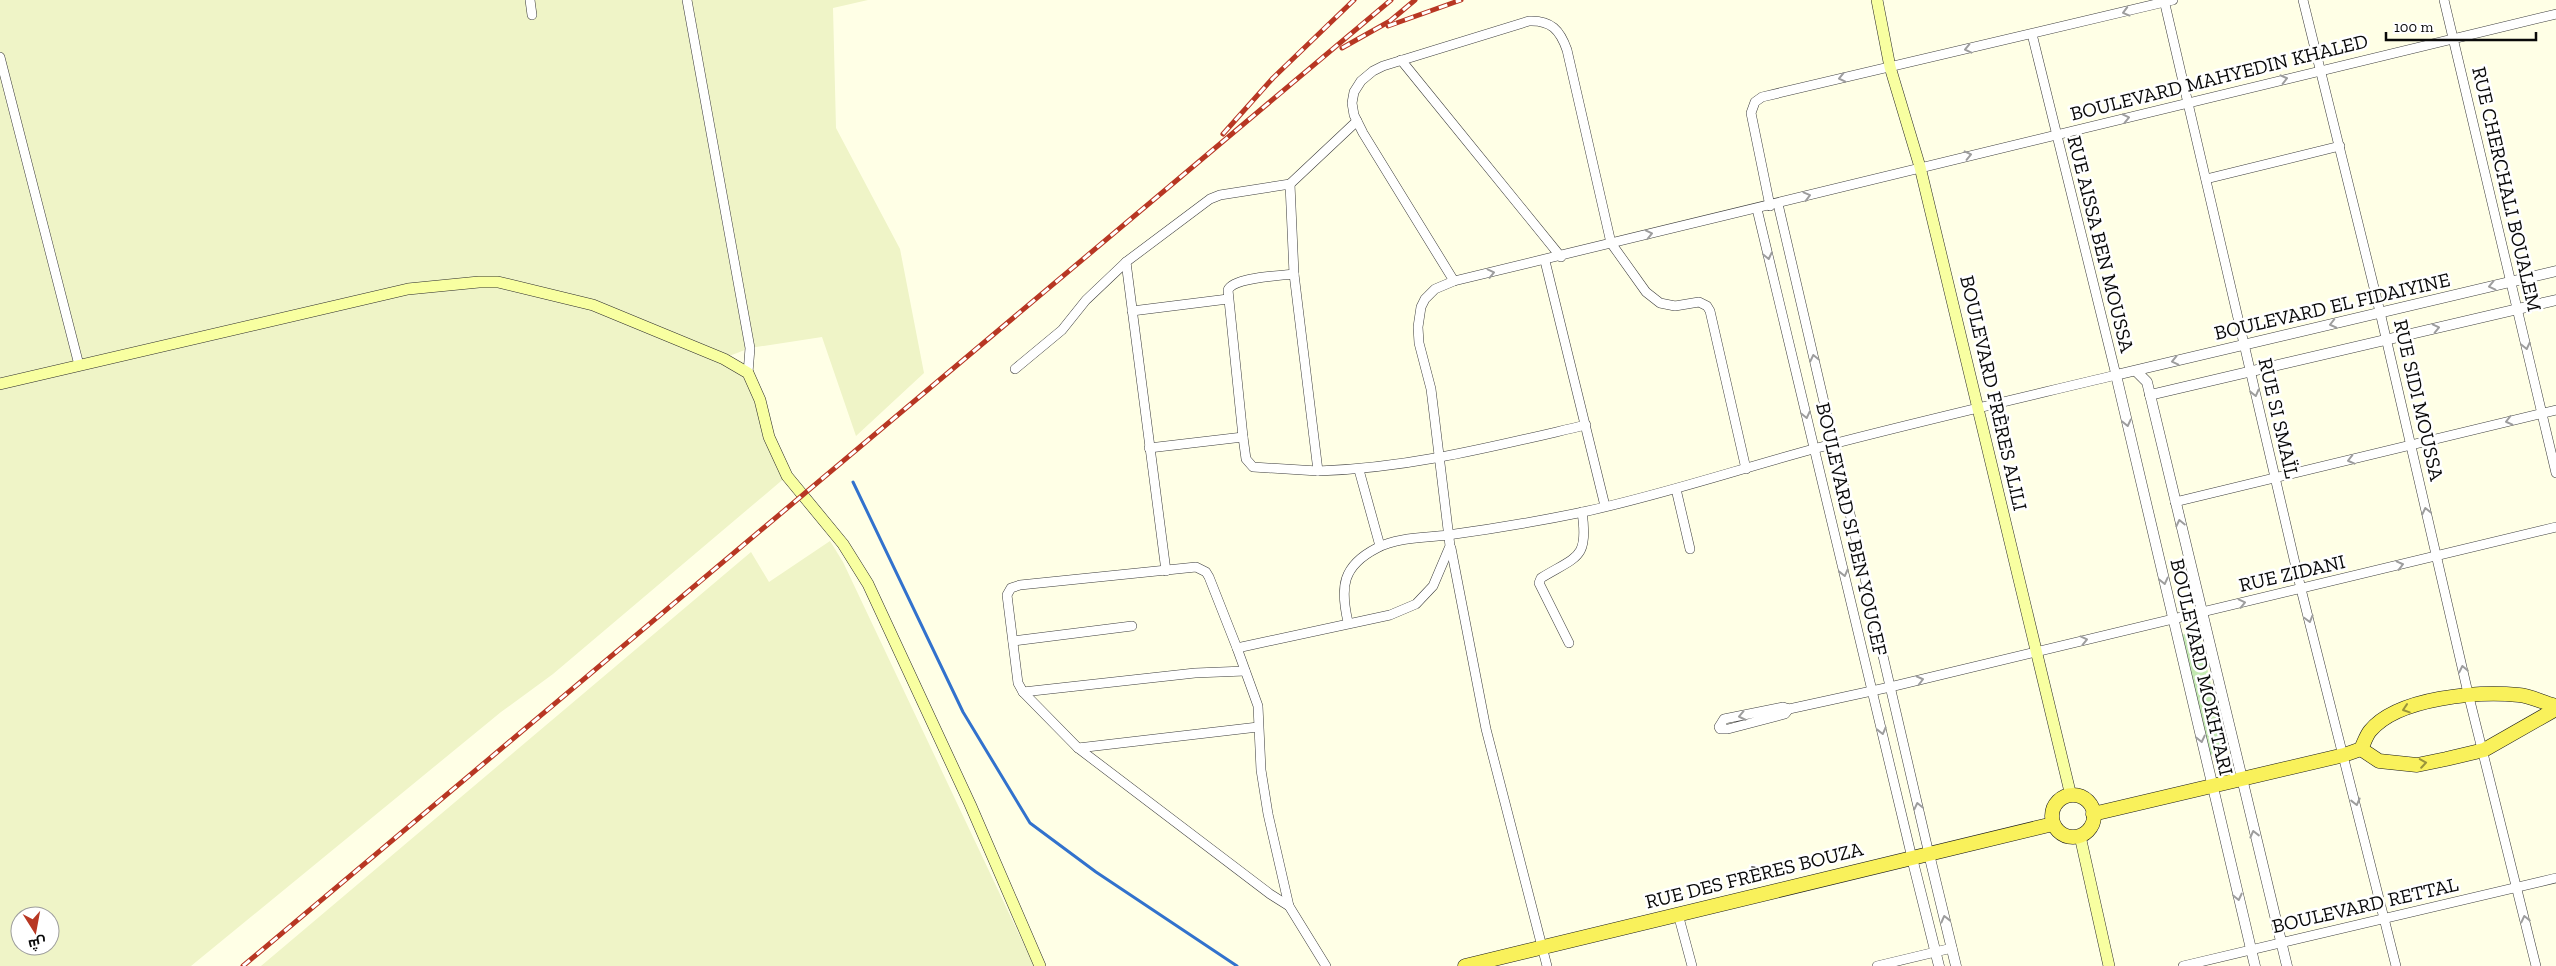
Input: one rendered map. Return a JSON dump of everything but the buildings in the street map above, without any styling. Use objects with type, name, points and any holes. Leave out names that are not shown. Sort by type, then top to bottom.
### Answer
[{"type":"main road","name":"BOULEVARD FRÈRES ALILI","points":[[1877,0],[1890,67],[1920,167],[2071,796]]},
{"type":"main road","points":[[0,384],[408,289],[479,282],[498,282],[593,306],[724,359],[748,373],[760,400],[769,437],[787,476],[843,544],[868,584],[970,804],[1040,966]]},
{"type":"main road","points":[[2094,814],[2344,755],[2361,749],[2370,731],[2396,712],[2429,701],[2468,693],[2521,695],[2556,708]]},
{"type":"main road","points":[[2361,749],[2379,761],[2417,764],[2484,750],[2556,708]]},
{"type":"main road","points":[[2071,796],[2084,798],[2094,814],[2090,827],[2080,836],[2073,837],[2061,834],[2053,824],[2052,816],[2057,802],[2071,796]]},
{"type":"main road","name":"RUE DES FRÈRES BOUZA","points":[[1465,966],[2053,824]]},
{"type":"main road","points":[[2080,836],[2109,966]]},
{"type":"street","points":[[530,0],[532,15]]},
{"type":"street","points":[[687,0],[750,348],[748,373]]},
{"type":"street","name":"RUE SIDI MOUSSA","points":[[2303,0],[2380,312],[2468,693],[2484,750],[2536,966]]},
{"type":"street","name":"RUE CHERCHALI BOUALEM","points":[[2444,0],[2556,473]]},
{"type":"street","points":[[1890,67],[2167,1]]},
{"type":"street","name":"RUE SI SMAÏL","points":[[2167,1],[2188,103],[2301,589],[2396,966]]},
{"type":"street","name":"BOULEVARD MAHYEDIN KHALED","points":[[1450,546],[1450,535],[1438,460],[1431,389],[1419,343],[1418,327],[1421,307],[1425,299],[1444,285],[1454,281],[1546,261],[1611,243],[1774,205],[1920,167],[2556,14]]},
{"type":"street","points":[[1454,281],[1357,120],[1352,103],[1354,92],[1361,81],[1383,66],[1530,21],[1545,22],[1553,26],[1563,39],[1567,50],[1611,243],[1646,292],[1660,303],[1674,306],[1699,302],[1707,306],[1746,469]]},
{"type":"street","name":"RUE AISSA BEN MOUSSA","points":[[2032,34],[2116,375]]},
{"type":"street","points":[[0,57],[79,365]]},
{"type":"street","points":[[1401,60],[1561,257]]},
{"type":"street","name":"BOULEVARD SI BEN YOUCEF","points":[[1890,67],[1762,97],[1755,102],[1751,109],[1751,118],[1834,444],[1929,854]]},
{"type":"street","points":[[1015,369],[1062,330],[1086,300],[1126,262],[1210,199],[1290,184],[1357,120]]},
{"type":"street","points":[[2206,179],[2340,146]]},
{"type":"street","points":[[1290,184],[1294,274],[1318,471]]},
{"type":"street","name":"BOULEVARD SI BEN YOUCEF","points":[[1757,209],[1912,858]]},
{"type":"street","points":[[1546,261],[1605,506]]},
{"type":"street","points":[[1126,262],[1166,571]]},
{"type":"street","name":"BOULEVARD EL FIDAIYINE","points":[[2116,375],[2556,271]]},
{"type":"street","points":[[1294,274],[1239,282],[1230,286],[1228,299],[1243,437],[1246,459],[1253,468],[1318,471],[1359,470],[1438,460],[1586,425]]},
{"type":"street","points":[[1132,311],[1228,299]]},
{"type":"street","points":[[2150,395],[2556,300]]},
{"type":"street","name":"BOULEVARD MOKHTARI","points":[[2136,370],[2147,382],[2287,966]]},
{"type":"street","points":[[1348,622],[1343,598],[1344,583],[1366,555],[1380,546],[1402,540],[1450,535],[1582,512],[1676,489],[1814,449],[2116,375]]},
{"type":"street","name":"BOULEVARD MOKHTARI","points":[[2116,375],[2255,966]]},
{"type":"street","points":[[2175,502],[2556,410]]},
{"type":"street","points":[[1149,448],[1243,437]]},
{"type":"street","points":[[1359,470],[1380,546]]},
{"type":"street","points":[[1676,489],[1690,549]]},
{"type":"street","points":[[1569,642],[1539,583],[1541,578],[1578,556],[1585,541],[1582,512]]},
{"type":"street","name":"RUE ZIDANI","points":[[1789,709],[1890,687],[2556,527]]},
{"type":"street","points":[[1237,648],[1348,622],[1390,615],[1416,604],[1433,586],[1450,546]]},
{"type":"street","points":[[1450,546],[1486,729],[1547,966]]},
{"type":"street","points":[[1289,906],[1078,748],[1023,692],[1018,683],[1006,599],[1009,592],[1016,586],[1196,567],[1206,572],[1256,696],[1261,770],[1268,814],[1289,906],[1326,966]]},
{"type":"street","points":[[1013,641],[1132,626]]},
{"type":"street","points":[[1023,692],[1195,673],[1245,672]]},
{"type":"street","points":[[1783,707],[1789,709],[1785,714],[1728,729],[1720,729],[1719,727],[1724,719],[1783,707]]},
{"type":"street","points":[[1078,748],[1258,727]]},
{"type":"street","points":[[1929,854],[1956,966]]},
{"type":"street","points":[[1912,858],[1939,966]]},
{"type":"street","name":"BOULEVARD RETTAL","points":[[2183,966],[2556,878]]},
{"type":"street","points":[[1678,914],[1692,966]]},
{"type":"street","points":[[1877,966],[1952,948]]},
{"type":"green space","points":[[0,0],[868,0],[833,8],[836,128],[900,249],[924,373],[856,436],[822,337],[750,348],[724,358],[748,373],[787,476],[553,674],[501,712],[191,966],[0,966]]},
{"type":"green space","points":[[830,541],[843,562],[1034,966],[261,966],[751,552],[769,582]]},
{"type":"green space","points":[[2198,631],[2227,751],[2210,755],[2181,635]]},
{"type":"waterway","points":[[853,482],[963,712],[1030,823],[1096,872],[1237,966]]},
{"type":"railway","points":[[1223,134],[1273,78],[1354,0]]},
{"type":"railway","points":[[243,966],[1391,0]]},
{"type":"railway","points":[[1342,48],[1390,21],[1415,0]]},
{"type":"railway","points":[[1388,26],[1461,0]]}]
